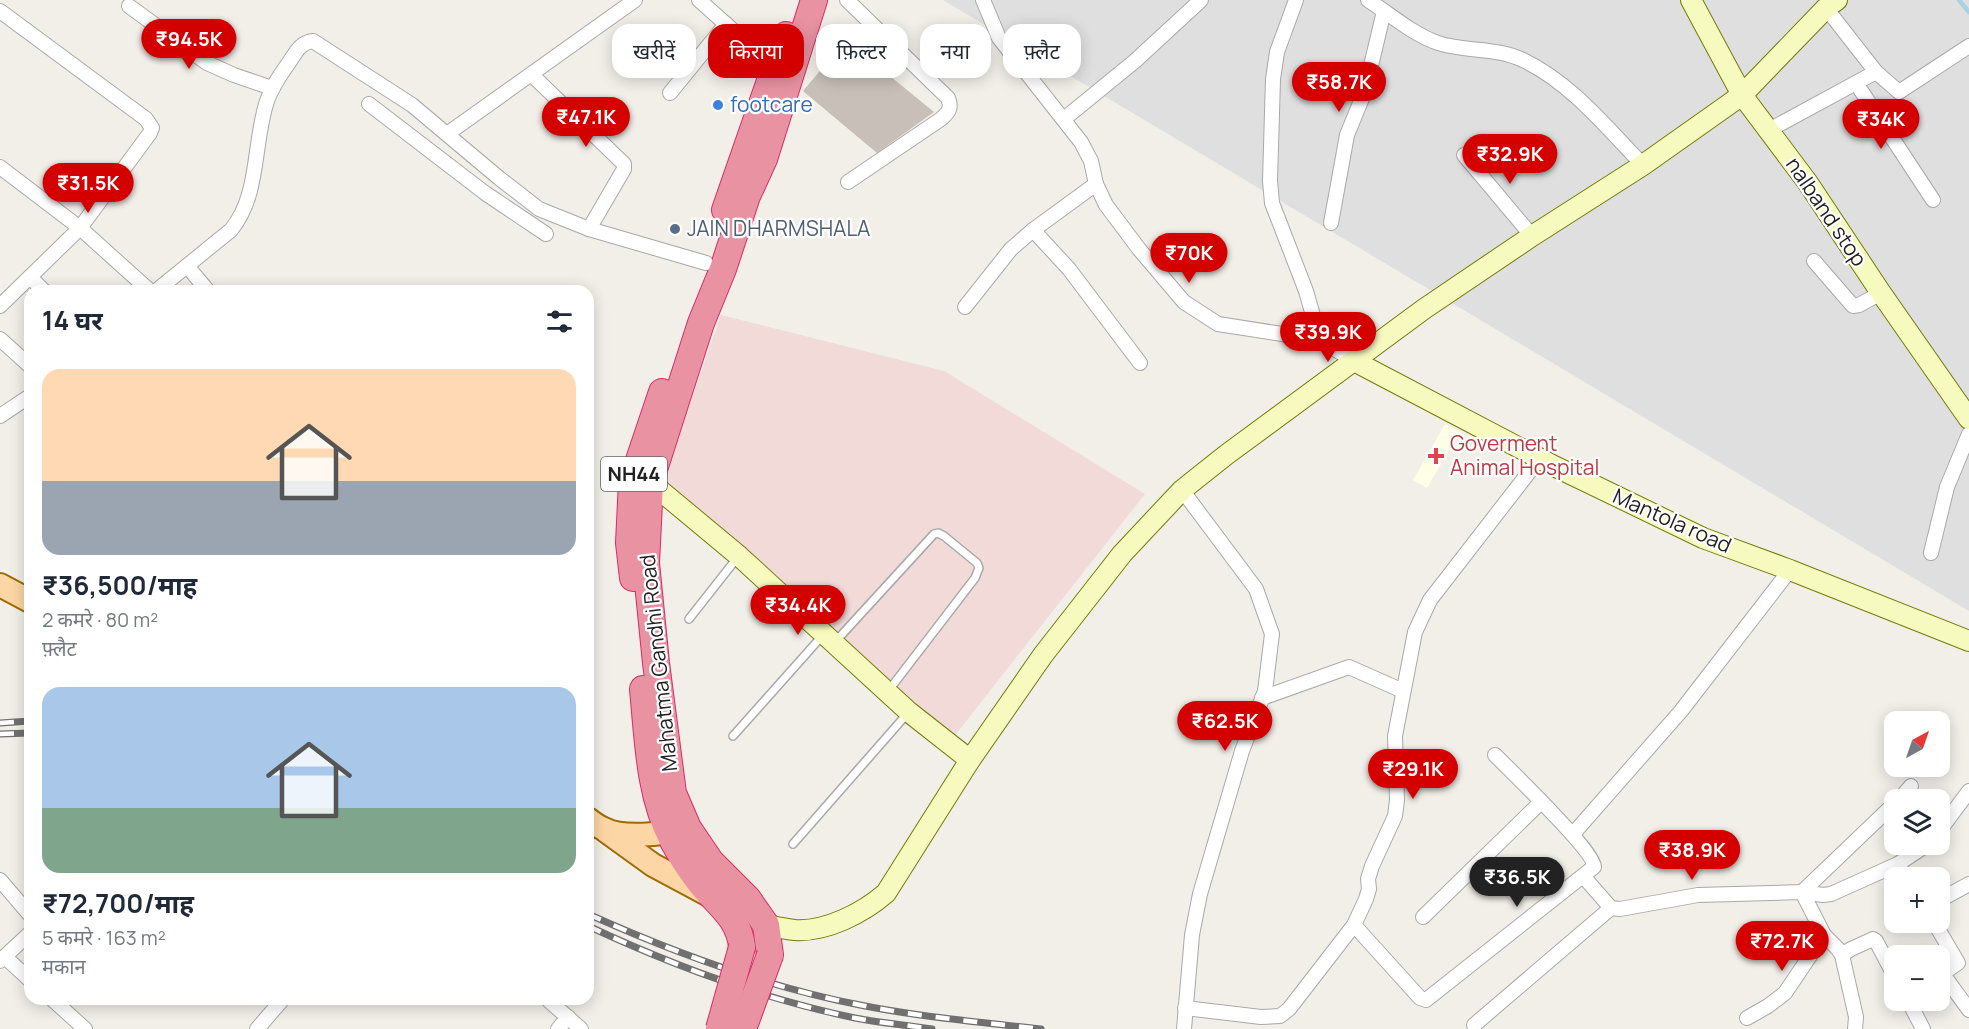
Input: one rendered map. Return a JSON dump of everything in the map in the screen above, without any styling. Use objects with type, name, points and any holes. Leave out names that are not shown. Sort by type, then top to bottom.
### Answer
[{"type":"highway","name":"Mahatma Gandhi Road","points":[[789,24],[798,0]]},
{"type":"highway","name":"Mahatma Gandhi Road","points":[[719,1029],[742,947],[738,926],[698,881],[679,830],[656,663],[646,563],[650,482],[701,323],[723,269],[747,196],[764,159],[814,0]]},
{"type":"highway","name":"Mahatma Gandhi Road","points":[[743,1029],[770,955],[766,925],[748,899],[659,810],[648,745],[629,543],[632,481],[770,78]]},
{"type":"main road","points":[[0,585],[24,598]]},
{"type":"main road","points":[[597,825],[631,827],[639,824],[650,813],[655,793]]},
{"type":"main road","points":[[597,825],[638,835],[679,830]]},
{"type":"main road","points":[[597,825],[653,865],[712,896]]},
{"type":"street","points":[[447,134],[635,0]]},
{"type":"street","points":[[699,0],[726,24]]},
{"type":"street","points":[[847,0],[948,98],[951,105],[950,110],[941,119],[848,182]]},
{"type":"street","points":[[982,0],[999,38],[1081,142],[1091,161],[1096,184],[1106,205],[1139,249],[1184,302],[1218,324],[1316,339],[1354,361]]},
{"type":"street","points":[[1064,119],[1135,61],[1201,0]]},
{"type":"street","points":[[1296,0],[1277,52],[1274,70],[1269,151],[1270,181],[1272,203],[1306,291],[1316,339]]},
{"type":"street","points":[[1368,0],[1420,35],[1440,44],[1506,54],[1542,71],[1568,88],[1643,165]]},
{"type":"street","name":"nalband stop","points":[[1691,0],[1742,95],[1808,183],[1969,419]]},
{"type":"street","points":[[766,925],[795,930],[809,929],[839,921],[874,903],[886,893],[970,760],[1050,646],[1122,554],[1182,490],[1424,309],[1643,165],[1742,95],[1832,4],[1876,72],[1899,92],[1969,46]]},
{"type":"street","points":[[129,6],[207,63],[272,88]]},
{"type":"street","points":[[0,11],[147,119],[152,128],[80,228],[0,306]]},
{"type":"street","points":[[1331,223],[1347,135],[1365,90],[1384,11]]},
{"type":"street","points":[[163,285],[231,230],[243,211],[266,104],[272,88],[299,49],[307,42],[313,41],[412,105],[447,134],[473,170],[546,234]]},
{"type":"street","points":[[670,93],[708,46]]},
{"type":"street","points":[[1769,130],[1876,72]]},
{"type":"street","points":[[532,75],[624,164],[624,169],[589,229]]},
{"type":"street","points":[[1856,83],[1934,200]]},
{"type":"street","points":[[369,104],[539,209],[589,229],[706,263]]},
{"type":"street","points":[[1464,155],[1532,236]]},
{"type":"street","points":[[0,167],[80,228],[143,285]]},
{"type":"street","points":[[965,307],[1011,249],[1096,184]]},
{"type":"street","points":[[1033,230],[1069,269],[1140,363]]},
{"type":"street","points":[[1814,261],[1853,306],[1881,293]]},
{"type":"street","points":[[187,266],[203,285]]},
{"type":"street","points":[[30,277],[38,285]]},
{"type":"street","points":[[2,346],[24,362]]},
{"type":"street","name":"Mantola road","points":[[1354,361],[1540,458],[1703,538],[1969,641]]},
{"type":"street","points":[[0,416],[24,400]]},
{"type":"street","points":[[1931,553],[1947,487],[1969,434]]},
{"type":"street","points":[[1185,1008],[1252,1016],[1280,1016],[1289,1009],[1354,925],[1366,899],[1372,866],[1395,816],[1397,800],[1395,736],[1415,632],[1430,600],[1540,458]]},
{"type":"street","points":[[650,482],[739,556],[887,693],[970,760]]},
{"type":"street","points":[[1182,490],[1259,596],[1272,634],[1267,684],[1242,751],[1200,894],[1192,935],[1184,1029]]},
{"type":"street","points":[[1573,834],[1681,711],[1790,570]]},
{"type":"street","points":[[1262,698],[1349,667],[1403,691]]},
{"type":"street","points":[[1354,925],[1420,998],[1426,1000],[1594,867],[1595,863],[1573,834],[1495,755]]},
{"type":"street","points":[[1950,817],[1969,791]]},
{"type":"street","points":[[1423,917],[1540,802]]},
{"type":"street","points":[[1802,892],[1884,814]]},
{"type":"street","points":[[1474,1025],[1611,908],[1631,908],[1698,896],[1802,892],[1831,894],[1898,864],[1912,855]]},
{"type":"street","points":[[1583,876],[1611,908]]},
{"type":"street","points":[[0,880],[24,908]]},
{"type":"street","points":[[1950,894],[1969,884]]},
{"type":"street","points":[[1802,892],[1824,935],[1842,955],[1856,1017],[1855,1029]]},
{"type":"street","points":[[1942,933],[1963,961],[1945,972],[1945,977],[1969,1010]]},
{"type":"street","points":[[1747,1018],[1785,993],[1824,935]]},
{"type":"street","points":[[24,939],[2,959],[24,976]]},
{"type":"street","points":[[1842,955],[1873,939],[1876,940],[1884,956]]},
{"type":"street","points":[[64,1005],[85,1029]]},
{"type":"street","points":[[257,1029],[278,1005]]},
{"type":"street","points":[[554,1005],[581,1029]]},
{"type":"street","points":[[1914,1011],[1923,1029]]},
{"type":"street","points":[[558,1029],[568,1017]]},
{"type":"lane","points":[[733,736],[934,534],[938,533],[977,563],[980,568],[975,578],[887,693]]},
{"type":"lane","points":[[689,619],[739,556]]},
{"type":"lane","points":[[793,844],[909,712]]},
{"type":"shaded area","points":[[943,0],[1969,0],[1969,611],[1074,78],[1081,78],[1081,24],[1003,24],[1003,36],[991,29],[991,24],[983,24]]},
{"type":"shaded area","points":[[721,315],[944,371],[1145,494],[945,748],[663,483]]},
{"type":"shaded area","name":"Goverment Animal Hospital","points":[[1445,424],[1460,432],[1427,488],[1413,480]]},
{"type":"building","points":[[816,76],[816,78],[892,78],[934,112],[877,153],[803,91]]},
{"type":"waterway","points":[[1959,0],[1969,12]]},
{"type":"railway","points":[[0,723],[24,721]]},
{"type":"railway","points":[[0,734],[24,733]]},
{"type":"railway","points":[[594,917],[654,942],[756,979],[825,998],[905,1013],[1041,1029]]},
{"type":"railway","points":[[594,929],[686,968],[753,991],[855,1018],[932,1029]]},
{"type":"place","name":"footcare","points":[[718,105]]},
{"type":"place","name":"JAIN DHARMSHALA","points":[[675,229]]},
{"type":"place","name":"Goverment Animal Hospital","points":[[1436,456]]}]
